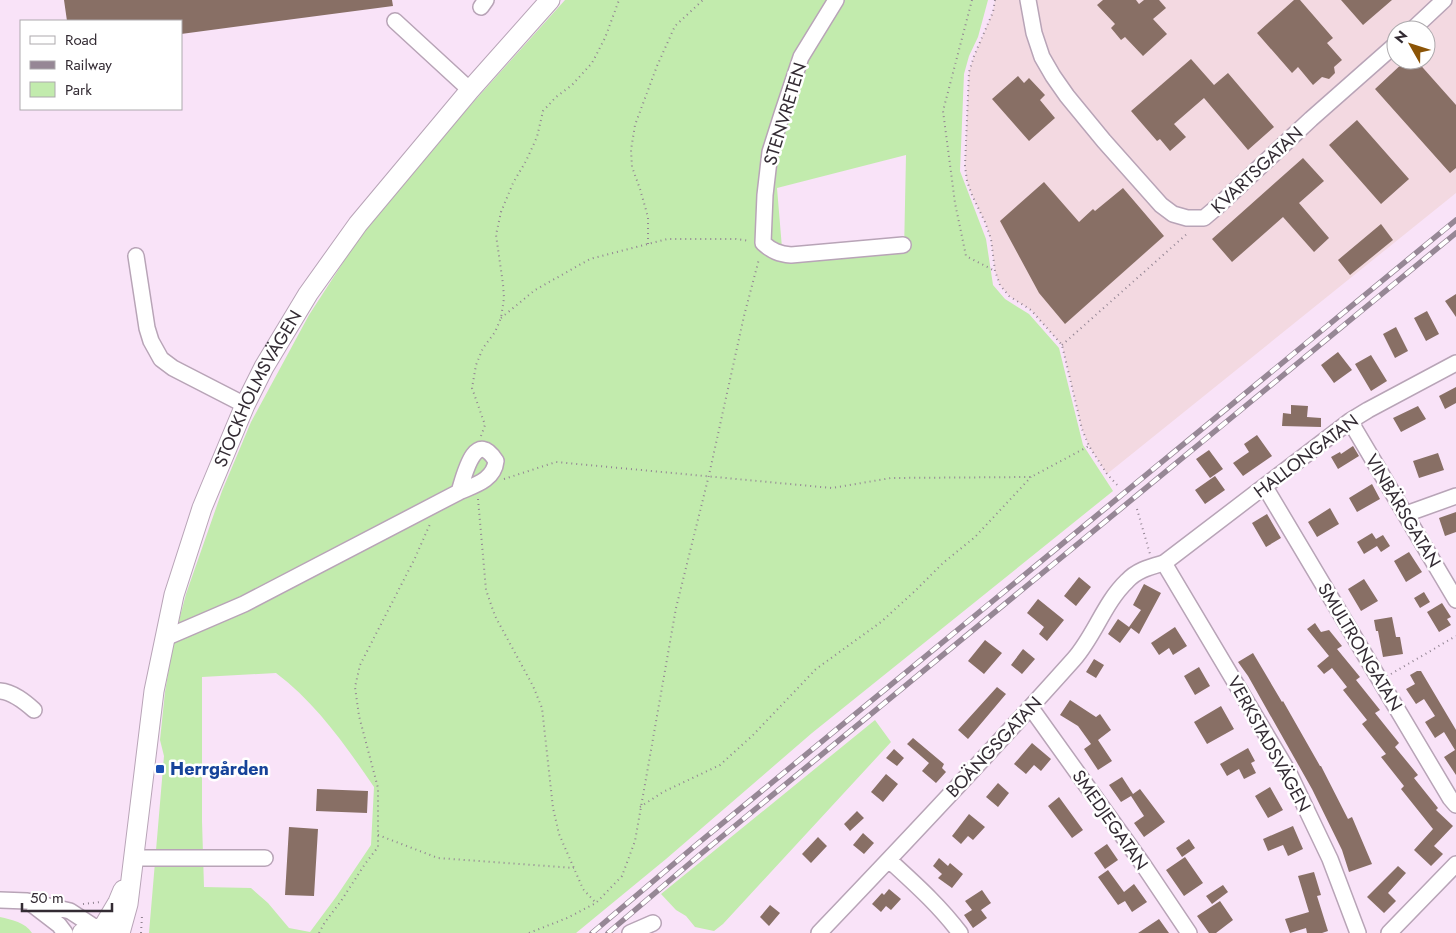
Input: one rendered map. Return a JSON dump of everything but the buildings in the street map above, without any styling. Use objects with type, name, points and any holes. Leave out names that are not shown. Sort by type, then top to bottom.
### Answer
[{"type":"main road","name":"STOCKHOLMSVÄGEN","points":[[103,931],[118,902],[134,858],[154,691],[174,595],[202,508],[246,405],[284,332],[328,265],[387,188],[550,0]]},
{"type":"street","name":"STENVRETEN","points":[[764,243],[765,195],[770,152],[801,57],[836,0]]},
{"type":"street","name":"KVARTSGATAN","points":[[1028,0],[1034,33],[1042,57],[1066,96],[1161,205],[1174,214],[1187,218],[1204,218],[1386,53]]},
{"type":"street","points":[[1423,20],[1444,0]]},
{"type":"street","points":[[395,21],[470,90]]},
{"type":"street","points":[[764,243],[771,250],[780,254],[791,255],[903,244]]},
{"type":"street","points":[[136,256],[147,328],[151,341],[161,359],[173,368],[246,405]]},
{"type":"street","name":"HALLONGATAN","points":[[1159,565],[1350,422],[1368,410],[1456,363]]},
{"type":"street","name":"VINBÄRSGATAN","points":[[1350,422],[1456,600]]},
{"type":"street","points":[[164,638],[244,604],[438,502],[477,484],[492,474],[496,468],[496,461],[488,452],[481,450],[475,452],[469,459],[459,492]]},
{"type":"street","name":"SMULTRONGATAN","points":[[1265,487],[1450,798],[1456,805]]},
{"type":"street","points":[[1406,514],[1456,496]]},
{"type":"street","name":"BOÄNGSGATAN","points":[[818,933],[1031,708],[1081,650],[1115,595],[1126,581],[1137,572],[1159,565]]},
{"type":"street","name":"VERKSTADSVÄGEN","points":[[1159,565],[1289,773],[1330,859],[1358,933]]},
{"type":"street","points":[[0,691],[4,691],[26,702],[34,710]]},
{"type":"street","name":"SMEDJEGATAN","points":[[1031,708],[1142,863],[1189,933]]},
{"type":"street","points":[[134,858],[265,858]]},
{"type":"street","points":[[889,860],[930,898],[960,933]]},
{"type":"street","points":[[1389,933],[1456,864]]},
{"type":"street","points":[[0,900],[28,901],[70,911],[103,931]]},
{"type":"street","points":[[28,901],[59,925],[65,933]]},
{"type":"street","points":[[630,933],[654,923]]},
{"type":"path","points":[[475,452],[484,425],[472,388],[476,365],[483,348],[495,332],[501,318],[504,298],[504,284],[496,235],[501,212],[513,183],[526,161],[537,136],[543,111],[556,97],[572,85],[592,63],[605,38],[619,0]]},
{"type":"path","points":[[648,244],[648,217],[632,167],[631,150],[635,125],[657,66],[675,26],[703,0]]},
{"type":"path","points":[[972,0],[943,111],[955,202],[966,256],[995,272]]},
{"type":"path","points":[[994,0],[993,12],[969,72],[966,181],[985,222],[990,239],[995,272],[1000,285],[1009,296],[1031,310],[1062,345],[1082,429],[1089,446],[1107,474],[1119,487]]},
{"type":"path","points":[[1062,345],[1204,218]]},
{"type":"path","points":[[501,318],[535,290],[590,259],[667,239],[736,239],[764,243],[744,316],[709,475],[676,608],[635,841],[622,876],[596,903],[567,918],[530,933]]},
{"type":"path","points":[[640,807],[663,792],[720,765],[753,735],[816,669],[881,622],[943,563],[975,537],[1031,477],[1089,446]]},
{"type":"path","points":[[503,480],[556,462],[832,488],[891,478],[1031,477]]},
{"type":"path","points":[[477,484],[478,515],[486,590],[495,616],[533,686],[542,708],[553,808],[559,834],[583,889],[596,903]]},
{"type":"path","points":[[319,933],[378,847],[378,788],[359,716],[355,688],[360,665],[415,558],[438,502]]},
{"type":"path","points":[[1137,509],[1159,565]]},
{"type":"path","points":[[1380,681],[1456,636]]},
{"type":"path","points":[[378,835],[438,858],[574,868]]},
{"type":"shaded area","points":[[995,0],[1456,0],[1456,193],[1107,474],[1089,446],[1082,429],[1062,345],[1031,310],[1009,296],[1000,285],[995,271],[991,239],[967,181],[965,166],[969,72],[993,12]]},
{"type":"green space","points":[[565,0],[988,0],[978,37],[969,56],[964,74],[960,171],[986,239],[993,285],[1005,299],[1029,314],[1059,348],[1083,445],[1113,491],[812,733],[666,859],[576,933],[149,933],[164,756],[160,740],[173,643],[186,594],[222,491],[251,422],[309,315],[357,241],[435,145]],"holes":[[[906,155],[904,252],[783,260],[777,188]],[[276,673],[291,685],[330,726],[374,787],[371,845],[310,932],[289,928],[268,903],[251,888],[204,887],[202,677]]]},
{"type":"green space","points":[[875,720],[891,742],[723,924],[714,931],[695,927],[686,916],[676,910],[661,894]]},
{"type":"green space","points":[[0,917],[22,924],[32,933],[0,933]]},
{"type":"railway","points":[[592,933],[696,845],[1456,220]]},
{"type":"railway","points":[[608,933],[702,853],[1456,233]]},
{"type":"place","name":"Herrgården","points":[[160,769]]}]
